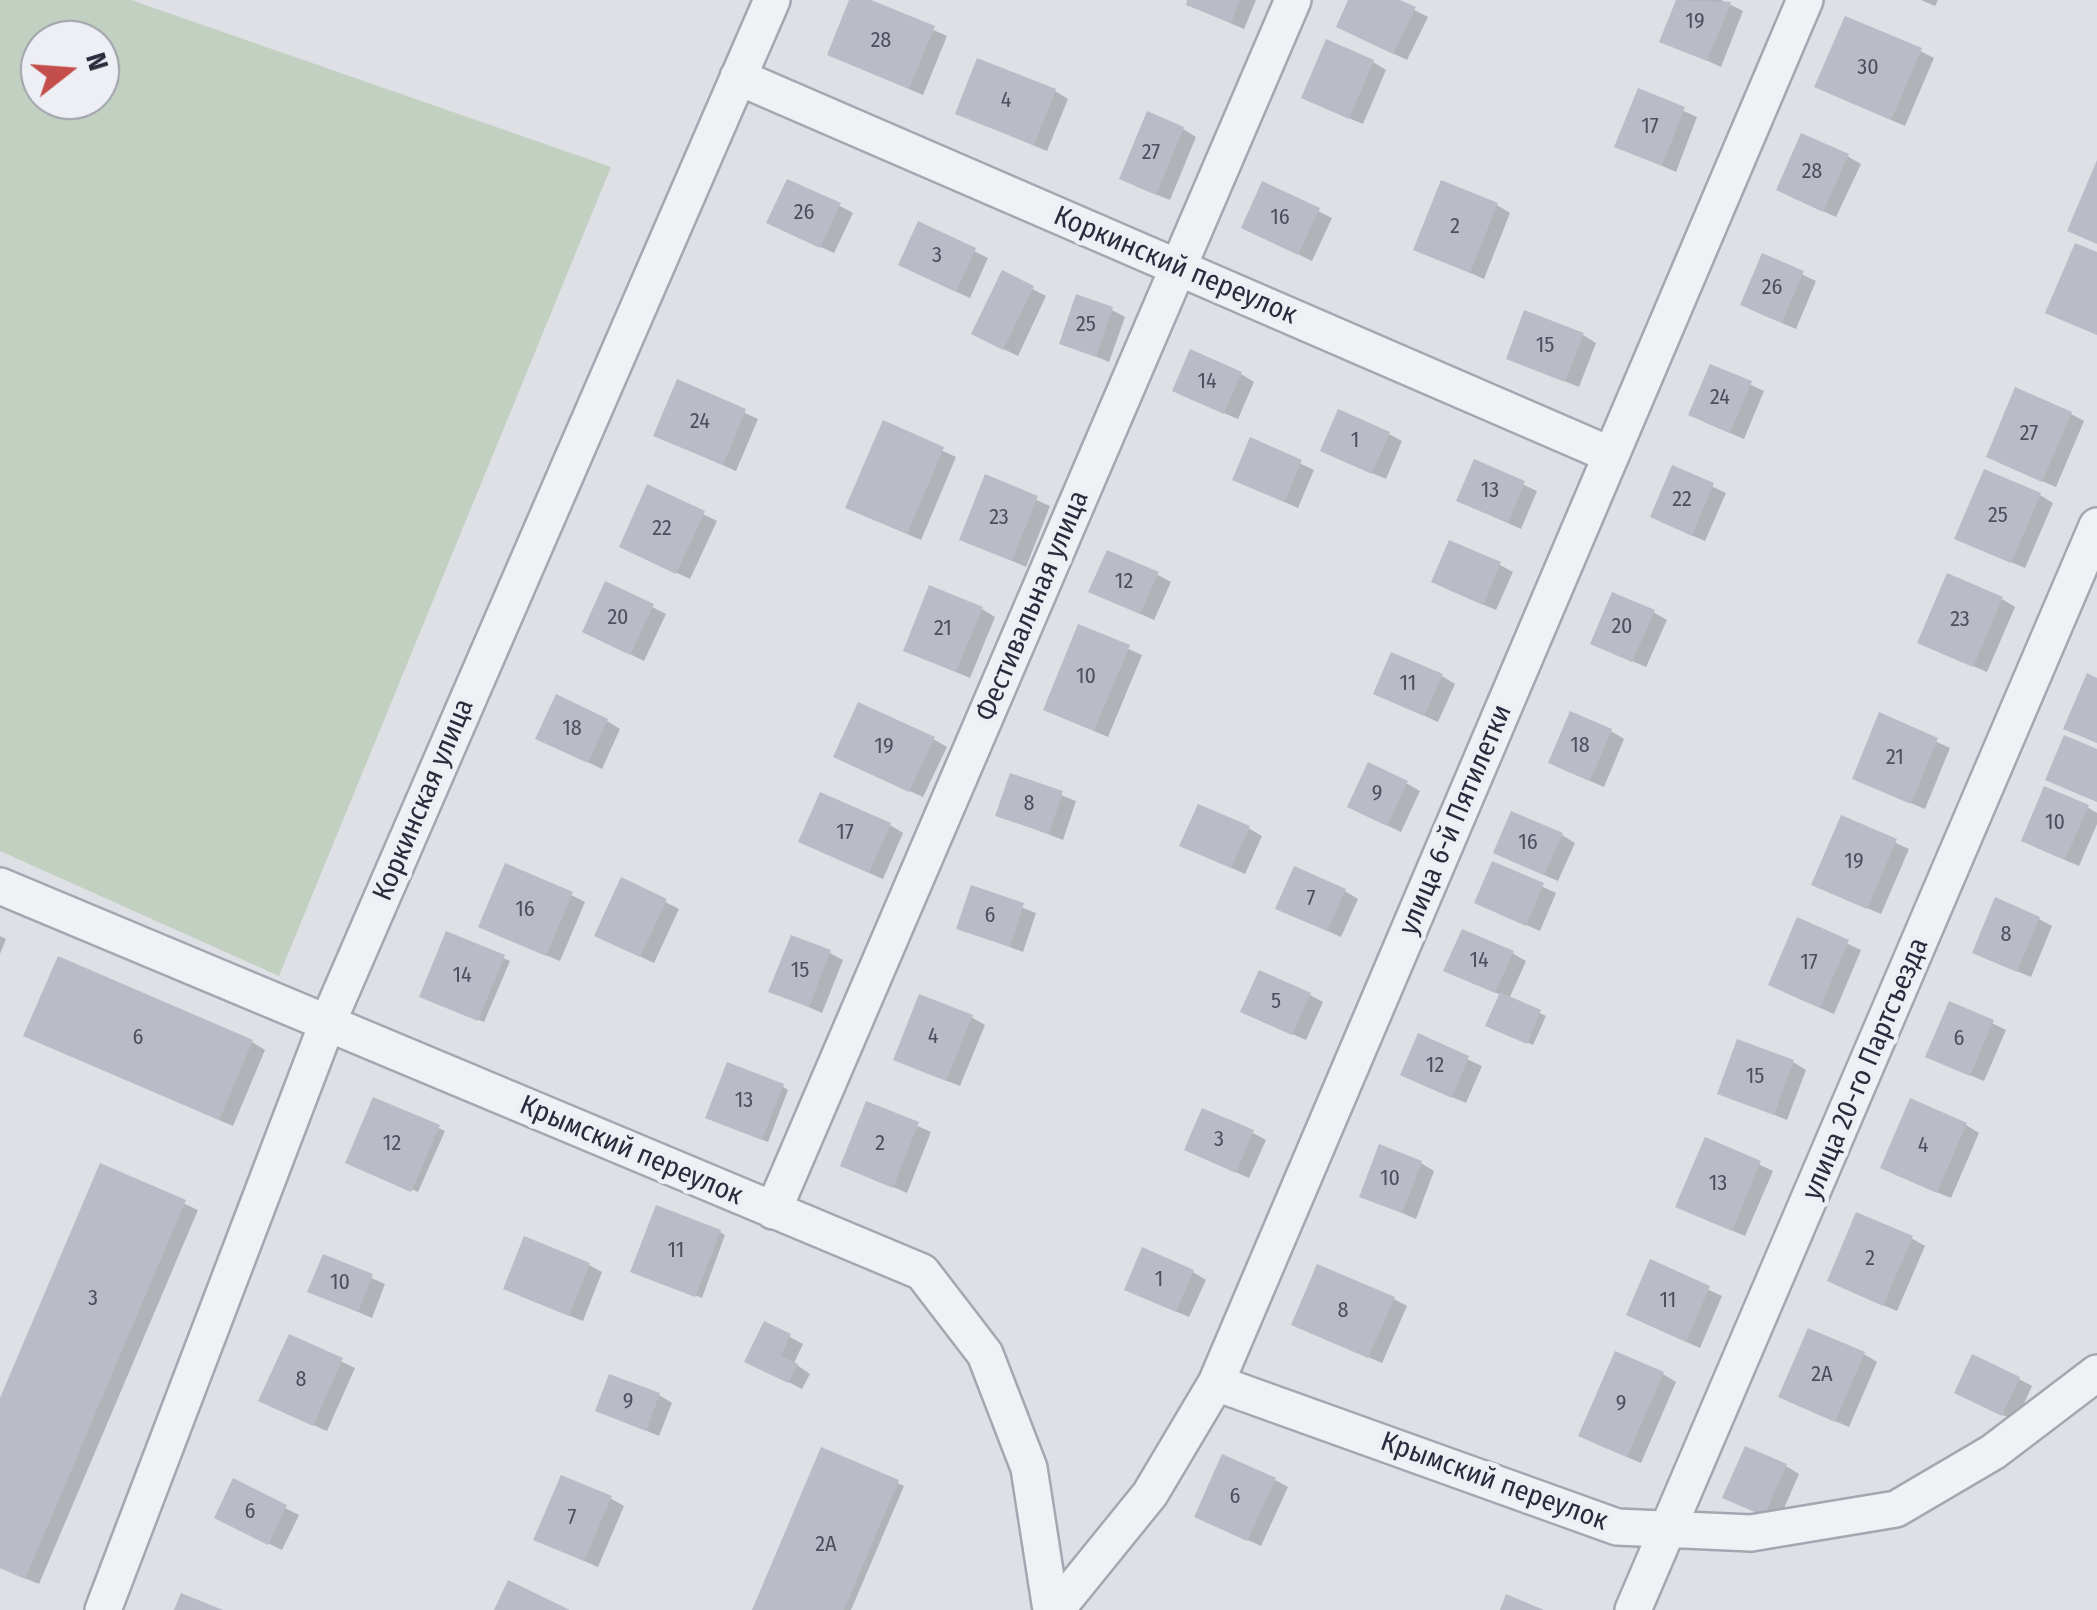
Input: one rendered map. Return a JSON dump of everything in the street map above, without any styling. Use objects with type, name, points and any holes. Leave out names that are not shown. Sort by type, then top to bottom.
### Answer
[{"type":"street","name":"Коркинская улица","points":[[104,1610],[327,1024],[772,0]]},
{"type":"street","name":"Фестивальная улица","points":[[773,1211],[1293,0]]},
{"type":"street","name":"улица 6-й Пятилетки","points":[[1053,1610],[1150,1494],[1216,1383],[1805,0]]},
{"type":"street","name":"Коркинский переулок","points":[[738,77],[1612,455]]},
{"type":"street","name":"улица 20-го Партсъезда","points":[[1633,1610],[2097,526]]},
{"type":"street","name":"Крымский переулок","points":[[0,886],[922,1272],[985,1354],[1029,1468],[1053,1610]]},
{"type":"street","name":"Крымский переулок","points":[[1216,1383],[1617,1527],[1751,1533],[1896,1509],[1993,1452],[2097,1373]]},
{"type":"green space","points":[[0,0],[131,0],[611,167],[279,976],[0,851]]},
{"type":"building","points":[[849,0],[871,0],[935,26],[909,89],[827,55]]},
{"type":"building","points":[[1187,0],[1240,0],[1231,23],[1186,5]]},
{"type":"building","points":[[1348,0],[1400,0],[1416,7],[1393,54],[1336,27]]},
{"type":"building","points":[[1676,0],[1731,2],[1707,61],[1659,42]]},
{"type":"building","points":[[1845,16],[1922,48],[1891,120],[1814,87]]},
{"type":"building","points":[[1326,39],[1374,60],[1349,119],[1301,98]]},
{"type":"building","points":[[977,58],[1056,89],[1034,145],[955,114]]},
{"type":"building","points":[[1638,88],[1685,107],[1662,166],[1614,147]]},
{"type":"building","points":[[1147,111],[1184,127],[1156,195],[1119,179]]},
{"type":"building","points":[[1801,133],[1849,154],[1823,212],[1776,190]]},
{"type":"building","points":[[2097,160],[2097,244],[2067,231]]},
{"type":"building","points":[[787,179],[841,203],[820,248],[766,223]]},
{"type":"building","points":[[1441,180],[1498,203],[1470,273],[1413,250]]},
{"type":"building","points":[[1262,181],[1320,208],[1298,255],[1241,228]]},
{"type":"building","points":[[918,221],[976,248],[956,292],[898,265]]},
{"type":"building","points":[[2075,243],[2097,252],[2097,335],[2045,313]]},
{"type":"building","points":[[1762,253],[1804,271],[1782,323],[1740,305]]},
{"type":"building","points":[[1002,270],[1034,286],[1003,350],[971,334]]},
{"type":"building","points":[[1076,294],[1113,307],[1096,357],[1059,344]]},
{"type":"building","points":[[1524,310],[1584,333],[1565,382],[1506,359]]},
{"type":"building","points":[[1190,349],[1242,372],[1224,414],[1172,391]]},
{"type":"building","points":[[1710,364],[1752,381],[1730,433],[1688,415]]},
{"type":"building","points":[[677,379],[746,409],[723,465],[653,436]]},
{"type":"building","points":[[2015,387],[2072,412],[2042,482],[1986,457]]},
{"type":"building","points":[[1338,409],[1390,432],[1372,474],[1320,451]]},
{"type":"building","points":[[883,420],[944,447],[907,534],[845,508]]},
{"type":"building","points":[[1250,437],[1302,460],[1284,502],[1232,480]]},
{"type":"building","points":[[1474,459],[1525,481],[1508,523],[1456,501]]},
{"type":"building","points":[[1672,465],[1714,483],[1692,536],[1650,517]]},
{"type":"building","points":[[1984,469],[2041,493],[2011,563],[1954,539]]},
{"type":"building","points":[[985,474],[1038,496],[1012,561],[959,540]]},
{"type":"building","points":[[647,484],[705,511],[676,574],[619,547]]},
{"type":"building","points":[[1449,540],[1501,562],[1483,605],[1431,582]]},
{"type":"building","points":[[1107,550],[1159,572],[1140,614],[1088,592]]},
{"type":"building","points":[[1947,573],[2003,597],[1973,667],[1917,643]]},
{"type":"building","points":[[605,581],[654,604],[630,655],[582,632]]},
{"type":"building","points":[[929,585],[983,607],[956,672],[903,651]]},
{"type":"building","points":[[1612,592],[1655,610],[1632,662],[1590,644]]},
{"type":"building","points":[[1078,624],[1130,645],[1094,731],[1043,710]]},
{"type":"building","points":[[1391,652],[1443,674],[1424,716],[1373,694]]},
{"type":"building","points":[[2087,673],[2097,678],[2097,743],[2063,729]]},
{"type":"building","points":[[556,694],[608,719],[588,763],[535,739]]},
{"type":"building","points":[[858,702],[935,737],[909,792],[833,757]]},
{"type":"building","points":[[1570,711],[1612,729],[1590,781],[1548,763]]},
{"type":"building","points":[[1879,712],[1938,738],[1911,804],[1852,779]]},
{"type":"building","points":[[2064,735],[2097,749],[2097,802],[2045,780]]},
{"type":"building","points":[[1368,762],[1408,781],[1387,826],[1347,807]]},
{"type":"building","points":[[1010,773],[1063,791],[1049,834],[995,816]]},
{"type":"building","points":[[2044,786],[2089,805],[2065,860],[2021,841]]},
{"type":"building","points":[[820,792],[891,823],[869,873],[798,842]]},
{"type":"building","points":[[1198,804],[1250,826],[1231,868],[1179,846]]},
{"type":"building","points":[[1511,811],[1563,833],[1544,875],[1493,853]]},
{"type":"building","points":[[1841,815],[1897,839],[1867,909],[1811,885]]},
{"type":"building","points":[[1492,861],[1544,883],[1526,926],[1474,903]]},
{"type":"building","points":[[505,863],[573,892],[546,956],[478,927]]},
{"type":"building","points":[[1294,866],[1346,889],[1327,931],[1275,909]]},
{"type":"building","points":[[621,877],[667,899],[640,957],[594,936]]},
{"type":"building","points":[[971,885],[1024,903],[1010,947],[956,929]]},
{"type":"building","points":[[1995,897],[2040,917],[2017,972],[1972,953]]},
{"type":"building","points":[[1797,917],[1849,940],[1820,1008],[1768,985]]},
{"type":"building","points":[[1462,929],[1514,951],[1495,993],[1443,971]]},
{"type":"building","points":[[446,931],[505,955],[478,1021],[419,997]]},
{"type":"building","points":[[791,935],[831,950],[809,1007],[768,992]]},
{"type":"building","points":[[58,956],[253,1040],[219,1120],[23,1036]]},
{"type":"building","points":[[1259,970],[1311,993],[1292,1035],[1240,1012]]},
{"type":"building","points":[[1500,992],[1541,1010],[1527,1044],[1485,1026]]},
{"type":"building","points":[[919,994],[973,1015],[946,1081],[893,1060]]},
{"type":"building","points":[[1949,1001],[1994,1020],[1970,1076],[1925,1057]]},
{"type":"building","points":[[1418,1033],[1469,1056],[1452,1098],[1400,1075]]},
{"type":"building","points":[[1737,1039],[1794,1060],[1774,1115],[1717,1094]]},
{"type":"building","points":[[727,1062],[784,1084],[762,1140],[705,1118]]},
{"type":"building","points":[[373,1097],[440,1125],[411,1192],[345,1163]]},
{"type":"building","points":[[1910,1098],[1967,1123],[1937,1193],[1880,1168]]},
{"type":"building","points":[[866,1101],[919,1122],[893,1188],[840,1166]]},
{"type":"building","points":[[1202,1108],[1254,1130],[1236,1173],[1184,1150]]},
{"type":"building","points":[[1705,1137],[1761,1161],[1732,1231],[1675,1207]]},
{"type":"building","points":[[1379,1144],[1422,1161],[1402,1213],[1359,1197]]},
{"type":"building","points":[[100,1163],[186,1200],[25,1579],[0,1568],[0,1398]]},
{"type":"building","points":[[656,1205],[721,1230],[695,1297],[630,1272]]},
{"type":"building","points":[[1856,1212],[1913,1236],[1883,1306],[1827,1281]]},
{"type":"building","points":[[524,1236],[590,1263],[569,1316],[503,1289]]},
{"type":"building","points":[[1142,1247],[1194,1270],[1176,1312],[1124,1290]]},
{"type":"building","points":[[323,1254],[373,1274],[358,1312],[307,1292]]},
{"type":"building","points":[[1650,1259],[1710,1286],[1686,1342],[1626,1315]]},
{"type":"building","points":[[1317,1264],[1395,1297],[1368,1358],[1291,1325]]},
{"type":"building","points":[[764,1321],[791,1334],[781,1356],[798,1364],[788,1383],[744,1362]]},
{"type":"building","points":[[1808,1328],[1865,1352],[1835,1422],[1778,1397]]},
{"type":"building","points":[[289,1334],[343,1358],[313,1426],[258,1401]]},
{"type":"building","points":[[1615,1351],[1664,1372],[1627,1457],[1578,1436]]},
{"type":"building","points":[[1972,1354],[2020,1377],[2002,1416],[1954,1393]]},
{"type":"building","points":[[609,1374],[660,1393],[646,1431],[595,1411]]},
{"type":"building","points":[[1745,1446],[1787,1464],[1764,1516],[1722,1498]]},
{"type":"building","points":[[821,1447],[899,1480],[844,1610],[752,1610]]},
{"type":"building","points":[[1222,1454],[1276,1478],[1247,1541],[1194,1517]]},
{"type":"building","points":[[561,1475],[612,1496],[584,1561],[533,1540]]},
{"type":"building","points":[[233,1478],[287,1505],[268,1545],[214,1518]]},
{"type":"building","points":[[508,1580],[570,1610],[494,1610]]},
{"type":"building","points":[[181,1593],[223,1610],[174,1610]]},
{"type":"building","points":[[1506,1594],[1544,1610],[1500,1610]]}]
